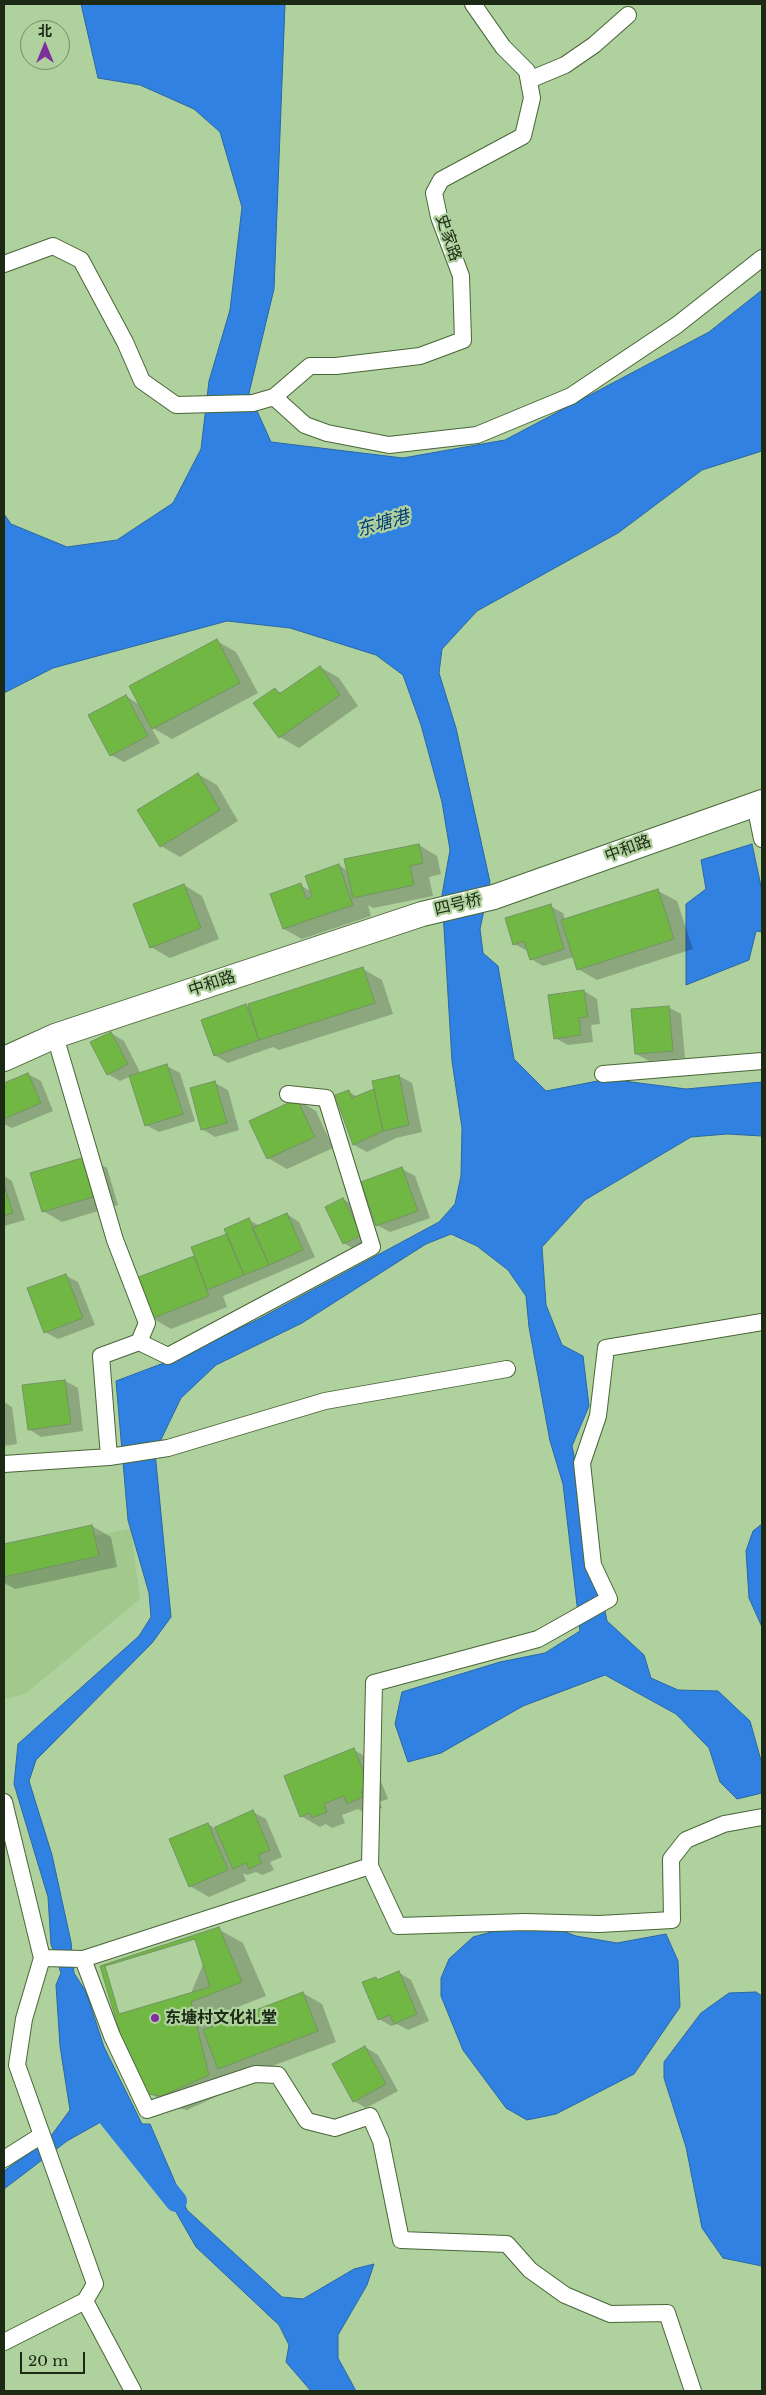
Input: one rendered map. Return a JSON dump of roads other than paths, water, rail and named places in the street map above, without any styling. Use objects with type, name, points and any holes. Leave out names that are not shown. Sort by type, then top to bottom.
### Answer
[{"type":"street","name":"史家路","points":[[4,264],[53,246],[81,260],[125,342],[142,381],[176,405],[253,403],[274,397],[310,366],[336,366],[420,356],[463,340],[461,276],[439,217],[434,193],[441,180],[523,136],[532,98],[527,71],[503,47],[473,4]]},
{"type":"street","points":[[529,80],[565,65],[594,45],[628,15]]},
{"type":"street","points":[[274,397],[305,425],[327,434],[389,445],[477,434],[571,396],[676,325],[762,258]]},
{"type":"street","points":[[758,803],[762,839]]},
{"type":"street","name":"中和路","points":[[494,897],[758,803]]},
{"type":"street","name":"四号桥","points":[[422,914],[494,897]]},
{"type":"street","name":"中和路","points":[[4,1059],[55,1036],[422,914]]},
{"type":"street","points":[[55,1036],[115,1240],[147,1323],[139,1342]]},
{"type":"street","points":[[602,1074],[762,1061]]},
{"type":"street","points":[[109,1457],[101,1356],[139,1342],[168,1356],[372,1247],[326,1098],[288,1094]]},
{"type":"street","points":[[762,1322],[606,1348],[598,1416],[582,1464],[593,1565],[609,1600],[538,1639],[374,1684],[370,1866],[398,1926],[525,1922],[599,1924],[672,1920],[671,1859],[686,1840],[724,1824],[762,1818]]},
{"type":"street","points":[[4,1464],[109,1457],[168,1448],[325,1401],[507,1369]]},
{"type":"street","points":[[4,1802],[48,1959],[24,2019],[17,2065],[95,2284],[86,2302],[4,2342]]},
{"type":"street","points":[[48,1959],[78,1959],[370,1866]]},
{"type":"street","points":[[78,1959],[147,2110],[255,2074],[278,2075],[307,2121],[334,2128],[370,2116],[380,2141],[401,2240],[507,2244],[530,2270],[565,2295],[610,2314],[667,2313],[693,2391]]},
{"type":"street","points":[[4,2159],[42,2135]]},
{"type":"street","points":[[86,2302],[134,2391]]},
{"type":"water","name":"东塘港","points":[[81,4],[285,4],[274,289],[249,393],[271,442],[403,458],[505,440],[709,332],[762,290],[762,451],[702,470],[618,533],[477,611],[442,649],[439,673],[456,728],[490,882],[480,929],[483,953],[498,966],[514,1059],[546,1091],[608,1079],[686,1089],[762,1082],[762,1136],[727,1134],[691,1137],[585,1200],[542,1247],[546,1305],[562,1345],[583,1356],[589,1406],[572,1446],[607,1621],[644,1655],[651,1678],[678,1690],[718,1691],[750,1721],[762,1764],[762,1793],[737,1799],[720,1782],[709,1748],[676,1714],[605,1675],[523,1706],[441,1753],[408,1762],[395,1724],[402,1692],[500,1662],[545,1653],[580,1631],[563,1484],[550,1441],[529,1327],[526,1296],[508,1270],[477,1246],[451,1234],[426,1244],[302,1323],[216,1365],[181,1398],[155,1452],[171,1617],[152,1643],[36,1760],[29,1781],[52,1855],[71,1942],[74,1973],[86,1992],[104,2047],[142,2124],[150,2124],[187,2210],[282,2297],[303,2299],[354,2269],[374,2264],[367,2285],[338,2335],[338,2358],[356,2391],[311,2391],[286,2362],[289,2345],[279,2325],[196,2247],[136,2142],[117,2121],[106,2119],[67,2141],[4,2189],[4,2171],[48,2140],[70,2110],[60,2046],[56,1985],[61,1973],[51,1944],[48,1897],[14,1784],[18,1744],[139,1636],[151,1617],[149,1593],[128,1520],[116,1381],[177,1358],[259,1319],[439,1222],[455,1204],[461,1176],[462,1128],[452,1061],[442,895],[450,850],[442,802],[421,725],[403,675],[376,655],[290,628],[227,621],[53,668],[4,693],[4,514],[11,524],[67,547],[117,540],[173,503],[201,449],[209,381],[230,310],[242,207],[220,132],[194,109],[140,85],[98,78]]},
{"type":"water","points":[[752,844],[762,891],[762,932],[756,931],[749,960],[686,985],[686,904],[706,889],[701,860]]},
{"type":"water","points":[[762,1524],[762,1627],[749,1598],[746,1551],[753,1531]]},
{"type":"water","points":[[546,1925],[576,1936],[617,1943],[666,1934],[678,1961],[680,2007],[634,2074],[556,2114],[527,2120],[506,2108],[463,2050],[441,1996],[441,1978],[449,1959],[473,1937],[510,1927]]},
{"type":"water","points":[[756,1992],[762,1996],[762,2266],[723,2258],[702,2228],[686,2147],[664,2078],[664,2062],[701,2013],[729,1993]]},
{"type":"waterway","points":[[92,2096],[176,2201]]},
{"type":"place","name":"东塘村文化礼堂","points":[[155,2018]]}]
